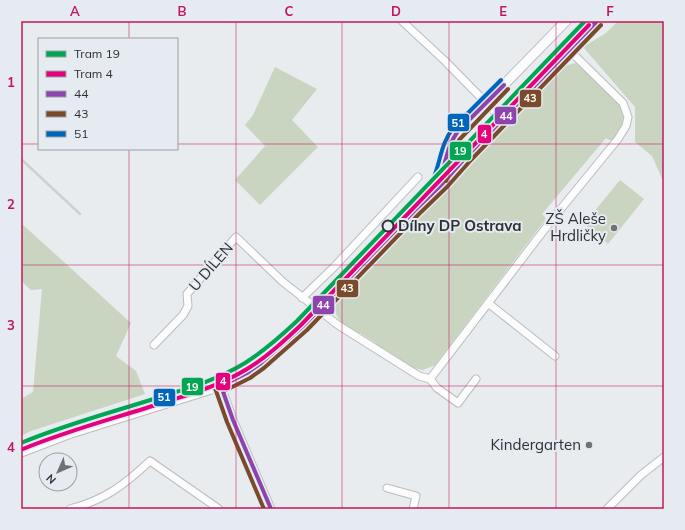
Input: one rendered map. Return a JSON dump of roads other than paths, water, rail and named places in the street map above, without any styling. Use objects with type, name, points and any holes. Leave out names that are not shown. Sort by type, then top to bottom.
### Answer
[{"type":"street","points":[[402,21],[502,119]]},
{"type":"street","points":[[415,210],[440,179],[446,153],[452,138],[566,21]]},
{"type":"street","points":[[21,452],[68,434],[221,386],[261,363],[293,335],[443,183],[502,119],[597,21]]},
{"type":"street","points":[[476,379],[458,403],[437,388],[430,379],[551,221],[618,139],[626,126],[628,117],[623,103],[569,50]]},
{"type":"street","points":[[302,298],[334,267],[418,177]]},
{"type":"street","name":"U DÍLEN","points":[[154,345],[183,315],[188,306],[187,294],[236,238],[302,298],[338,325],[384,356],[419,376],[430,379]]},
{"type":"street","points":[[488,303],[555,356]]},
{"type":"street","points":[[221,386],[227,405],[270,508],[262,509]]},
{"type":"street","points":[[607,509],[642,475],[664,457]]},
{"type":"street","points":[[70,509],[98,500],[116,490],[150,461],[219,509]]},
{"type":"street","points":[[387,488],[416,496],[413,509]]},
{"type":"railway","points":[[21,159],[80,214]]},
{"type":"tram line","name":"19","points":[[21,443],[72,424],[204,383],[235,369],[259,353],[279,338],[297,321],[585,21]]},
{"type":"tram line","name":"4","points":[[23,449],[75,430],[206,389],[237,375],[261,359],[282,343],[301,325],[589,25]]},
{"type":"place","name":"Dílny DP Ostrava","points":[[388,226]]},
{"type":"place","name":"ZŠ Aleše Hrdličky","points":[[614,228]]},
{"type":"place","name":"Kindergarten","points":[[589,445]]}]
